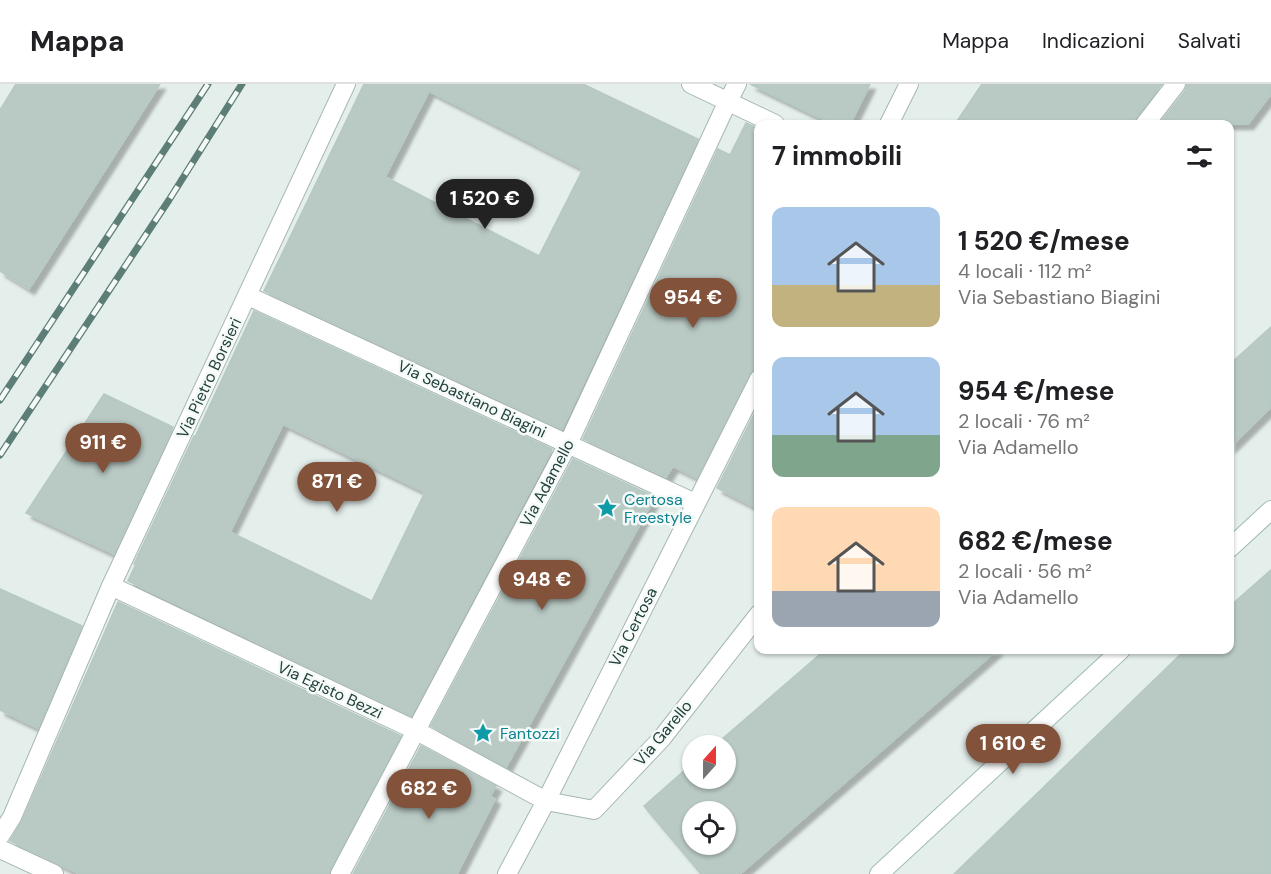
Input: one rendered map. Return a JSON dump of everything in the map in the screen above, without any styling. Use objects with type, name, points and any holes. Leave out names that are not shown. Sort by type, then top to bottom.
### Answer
[{"type":"street","name":"Via Pietro Borsieri","points":[[0,836],[12,817],[111,585],[346,84]]},
{"type":"street","points":[[691,84],[766,120]]},
{"type":"street","name":"Via Adamello","points":[[340,874],[568,444],[737,84]]},
{"type":"street","points":[[891,120],[909,84]]},
{"type":"street","points":[[1147,120],[1176,84]]},
{"type":"street","name":"Via Sebastiano Biagini","points":[[248,296],[695,503]]},
{"type":"street","name":"Via Certosa","points":[[507,874],[754,389]]},
{"type":"street","points":[[1234,544],[1271,510]]},
{"type":"street","name":"Via Egisto Bezzi","points":[[111,585],[416,730],[546,801]]},
{"type":"street","name":"Via Garello","points":[[546,801],[594,810],[662,738],[754,620]]},
{"type":"street","points":[[879,874],[1117,654]]},
{"type":"street","points":[[0,849],[54,874]]},
{"type":"building","points":[[16,84],[160,84],[29,289],[0,271],[0,110]]},
{"type":"building","points":[[364,84],[583,84],[698,139],[562,429],[264,291]],"holes":[[[429,91],[583,169],[539,256],[385,177]]]},
{"type":"building","points":[[750,84],[870,84],[852,120],[825,120]]},
{"type":"building","points":[[982,84],[1162,84],[1135,120],[958,120]]},
{"type":"building","points":[[1187,84],[1271,84],[1271,94],[1248,124],[1234,124],[1234,120],[1162,120],[1185,91]]},
{"type":"building","points":[[746,123],[754,127],[754,369],[749,374],[697,478],[673,466],[666,477],[583,439],[718,149],[730,155]]},
{"type":"building","points":[[254,311],[552,449],[411,716],[128,581]],"holes":[[[283,424],[425,492],[372,601],[230,532]]]},
{"type":"building","points":[[1271,327],[1271,407],[1234,443],[1234,360]]},
{"type":"building","points":[[104,394],[173,427],[114,554],[26,513]]},
{"type":"building","points":[[754,414],[754,506],[717,488]]},
{"type":"building","points":[[573,459],[655,497],[506,767],[431,726]]},
{"type":"building","points":[[1271,570],[1271,874],[954,874],[1181,654],[1234,654],[1234,602]]},
{"type":"building","points":[[0,589],[82,626],[38,728],[0,710]]},
{"type":"building","points":[[118,602],[401,736],[329,874],[80,874],[10,841],[22,821]]},
{"type":"building","points":[[820,654],[992,654],[740,874],[701,874],[685,855],[736,855],[736,801],[682,801],[682,851],[644,806],[682,773],[682,789],[736,789],[736,735],[727,735]]},
{"type":"building","points":[[421,746],[496,786],[490,796],[495,799],[457,874],[353,874]]},
{"type":"railway","points":[[0,400],[208,84]]},
{"type":"railway","points":[[0,455],[169,200],[242,84]]},
{"type":"place","name":"Certosa Freestyle","points":[[607,508]]},
{"type":"place","name":"Fantozzi","points":[[483,733]]}]
